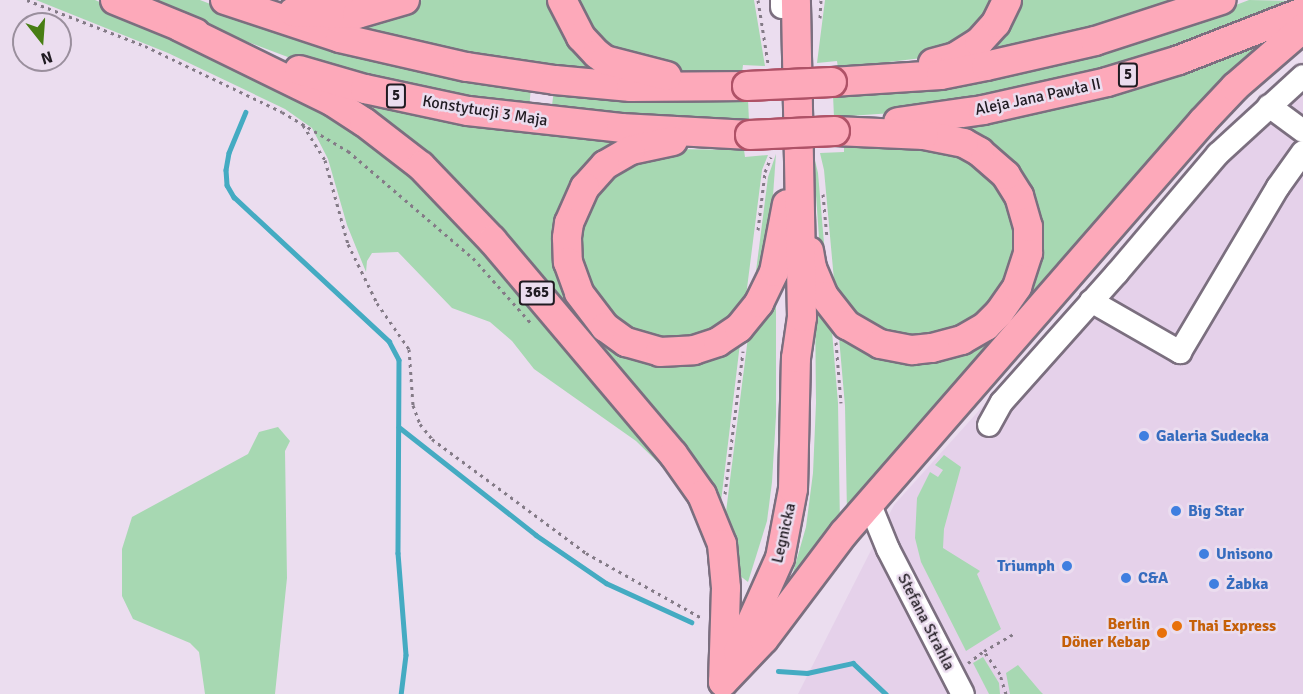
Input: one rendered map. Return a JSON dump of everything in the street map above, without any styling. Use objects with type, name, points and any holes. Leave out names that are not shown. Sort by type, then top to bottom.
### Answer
[{"type":"main road","name":"Konstytucji 3 Maja","points":[[115,0],[271,61],[364,89],[468,111],[621,128],[750,135],[835,131]]},
{"type":"main road","points":[[225,0],[340,38],[467,67],[555,80],[631,87],[747,86],[941,75],[1095,41],[1221,0]]},
{"type":"main road","points":[[240,0],[306,14],[343,15],[370,12],[405,0]]},
{"type":"main road","points":[[562,0],[581,37],[605,60],[659,75],[747,86]]},
{"type":"main road","points":[[832,82],[920,66],[955,57],[989,33],[1007,0]]},
{"type":"main road","points":[[785,2],[794,202],[812,268],[824,296],[847,325],[880,344],[912,350],[932,348],[962,340],[986,326],[999,313],[1017,287],[1028,253],[1026,216],[1013,185],[989,158],[964,143],[935,136],[835,131]]},
{"type":"main road","name":"Aleja Jana Pawła II","points":[[835,131],[983,110],[1107,82],[1179,60],[1303,12]]},
{"type":"main road","name":"365","points":[[180,27],[316,92],[364,122],[441,184],[492,240],[673,454],[702,495],[717,531],[725,570],[724,648],[719,688]]},
{"type":"main road","points":[[719,688],[764,639],[844,533],[1210,113],[1265,59],[1303,28]]},
{"type":"main road","points":[[750,135],[646,145],[615,158],[601,169],[578,198],[569,223],[568,262],[579,293],[605,327],[626,342],[650,350],[671,352],[706,347],[739,328],[759,303],[777,261],[794,202]]},
{"type":"main road","name":"Legnicka","points":[[719,688],[771,582],[787,526],[796,452],[796,358],[802,317],[794,202]]},
{"type":"street","points":[[989,425],[1002,402],[1117,273],[1218,154],[1303,76]]},
{"type":"street","points":[[1269,106],[1303,130]]},
{"type":"street","points":[[1091,301],[1179,352],[1278,188],[1303,152]]},
{"type":"street","name":"Stefana Strahla","points":[[870,505],[888,549],[963,694]]},
{"type":"street","points":[[844,533],[865,536],[888,549]]},
{"type":"path","points":[[27,0],[145,46],[302,124],[348,151],[473,258],[536,328]]},
{"type":"path","points":[[302,124],[325,160],[348,244],[377,303],[409,349],[413,405],[420,424],[432,438],[586,553],[701,616],[714,639],[724,648]]},
{"type":"path","points":[[835,334],[841,403]]},
{"type":"path","points":[[724,503],[744,343]]},
{"type":"path","points":[[968,663],[1014,634]]},
{"type":"path","points":[[984,651],[1000,674],[1006,694]]},
{"type":"shaded area","name":"Galeria Sudecka","points":[[1303,67],[1303,694],[798,694],[894,505],[1220,143]]},
{"type":"green space","points":[[36,0],[95,0],[176,34],[312,98],[360,127],[416,172],[486,244],[690,489],[714,547],[719,588],[716,631],[711,621],[715,572],[712,549],[688,497],[675,479],[636,441],[534,369],[512,341],[490,322],[452,308],[398,252],[372,253],[367,261],[366,272],[347,225],[328,159],[312,128],[285,109],[168,53],[72,14],[72,12],[66,12]]},
{"type":"green space","points":[[136,0],[200,0],[262,24],[531,87],[529,110],[293,59]]},
{"type":"green space","points":[[422,0],[554,0],[605,71],[468,58],[341,23],[410,6]]},
{"type":"green space","points":[[570,0],[754,0],[765,66],[743,65],[742,73],[646,70],[609,55]]},
{"type":"green space","points":[[825,0],[999,0],[990,19],[939,56],[838,68],[837,61],[817,63]]},
{"type":"green space","points":[[1016,0],[1193,0],[1131,21],[980,53]]},
{"type":"green space","points":[[1249,0],[1303,1],[1104,72],[893,113],[834,117],[833,95],[1215,13]]},
{"type":"green space","points":[[1271,37],[847,513],[845,406],[838,326],[853,338],[975,343],[1035,225],[946,130]]},
{"type":"green space","points":[[554,90],[748,100],[749,121],[551,113]]},
{"type":"green space","points":[[338,93],[621,139],[562,222],[611,341],[741,335],[720,510],[709,492]]},
{"type":"green space","points":[[910,139],[978,159],[1019,218],[1010,284],[967,329],[903,342],[836,302],[824,170],[820,153],[844,152],[844,144]]},
{"type":"green space","points":[[672,149],[744,150],[745,157],[768,155],[762,170],[744,312],[715,335],[639,339],[585,289],[577,225],[610,171]]},
{"type":"green space","points":[[813,152],[818,173],[828,290],[820,252]]},
{"type":"green space","points":[[776,154],[770,237],[753,295],[768,177]]},
{"type":"green space","points":[[776,298],[776,416],[772,482],[767,521],[748,582],[735,572],[724,528],[749,329]]},
{"type":"green space","points":[[815,301],[831,319],[838,403],[840,526],[790,583],[806,527],[813,473],[816,403]]},
{"type":"green space","points":[[278,427],[290,441],[285,451],[287,578],[275,694],[205,694],[199,652],[190,643],[133,619],[122,596],[122,549],[132,517],[248,454],[259,432]]},
{"type":"green space","points":[[944,455],[961,467],[944,529],[943,548],[980,571],[977,574],[1001,629],[966,651],[921,562],[915,538],[917,498],[930,472],[938,477],[943,470],[935,465]]},
{"type":"green space","points":[[983,657],[999,683],[1000,694],[989,694],[973,663]]},
{"type":"green space","points":[[1018,665],[1043,694],[1010,694],[1006,673]]},
{"type":"waterway","points":[[246,112],[229,153],[226,170],[227,185],[234,197],[389,341],[399,360],[398,553],[406,655],[401,694]]},
{"type":"waterway","points":[[399,427],[536,535],[606,583],[691,622]]},
{"type":"waterway","points":[[778,671],[807,673],[853,663],[886,694]]},
{"type":"place","name":"Galeria Sudecka","points":[[1144,436]]},
{"type":"place","name":"Big Star","points":[[1176,511]]},
{"type":"place","name":"Unisono","points":[[1204,554]]},
{"type":"place","name":"Triumph","points":[[1067,566]]},
{"type":"place","name":"C&A","points":[[1126,578]]},
{"type":"place","name":"Żabka","points":[[1214,584]]},
{"type":"place","name":"Thai Express","points":[[1177,626]]},
{"type":"place","name":"Berlin Döner Kebap","points":[[1162,633]]}]
